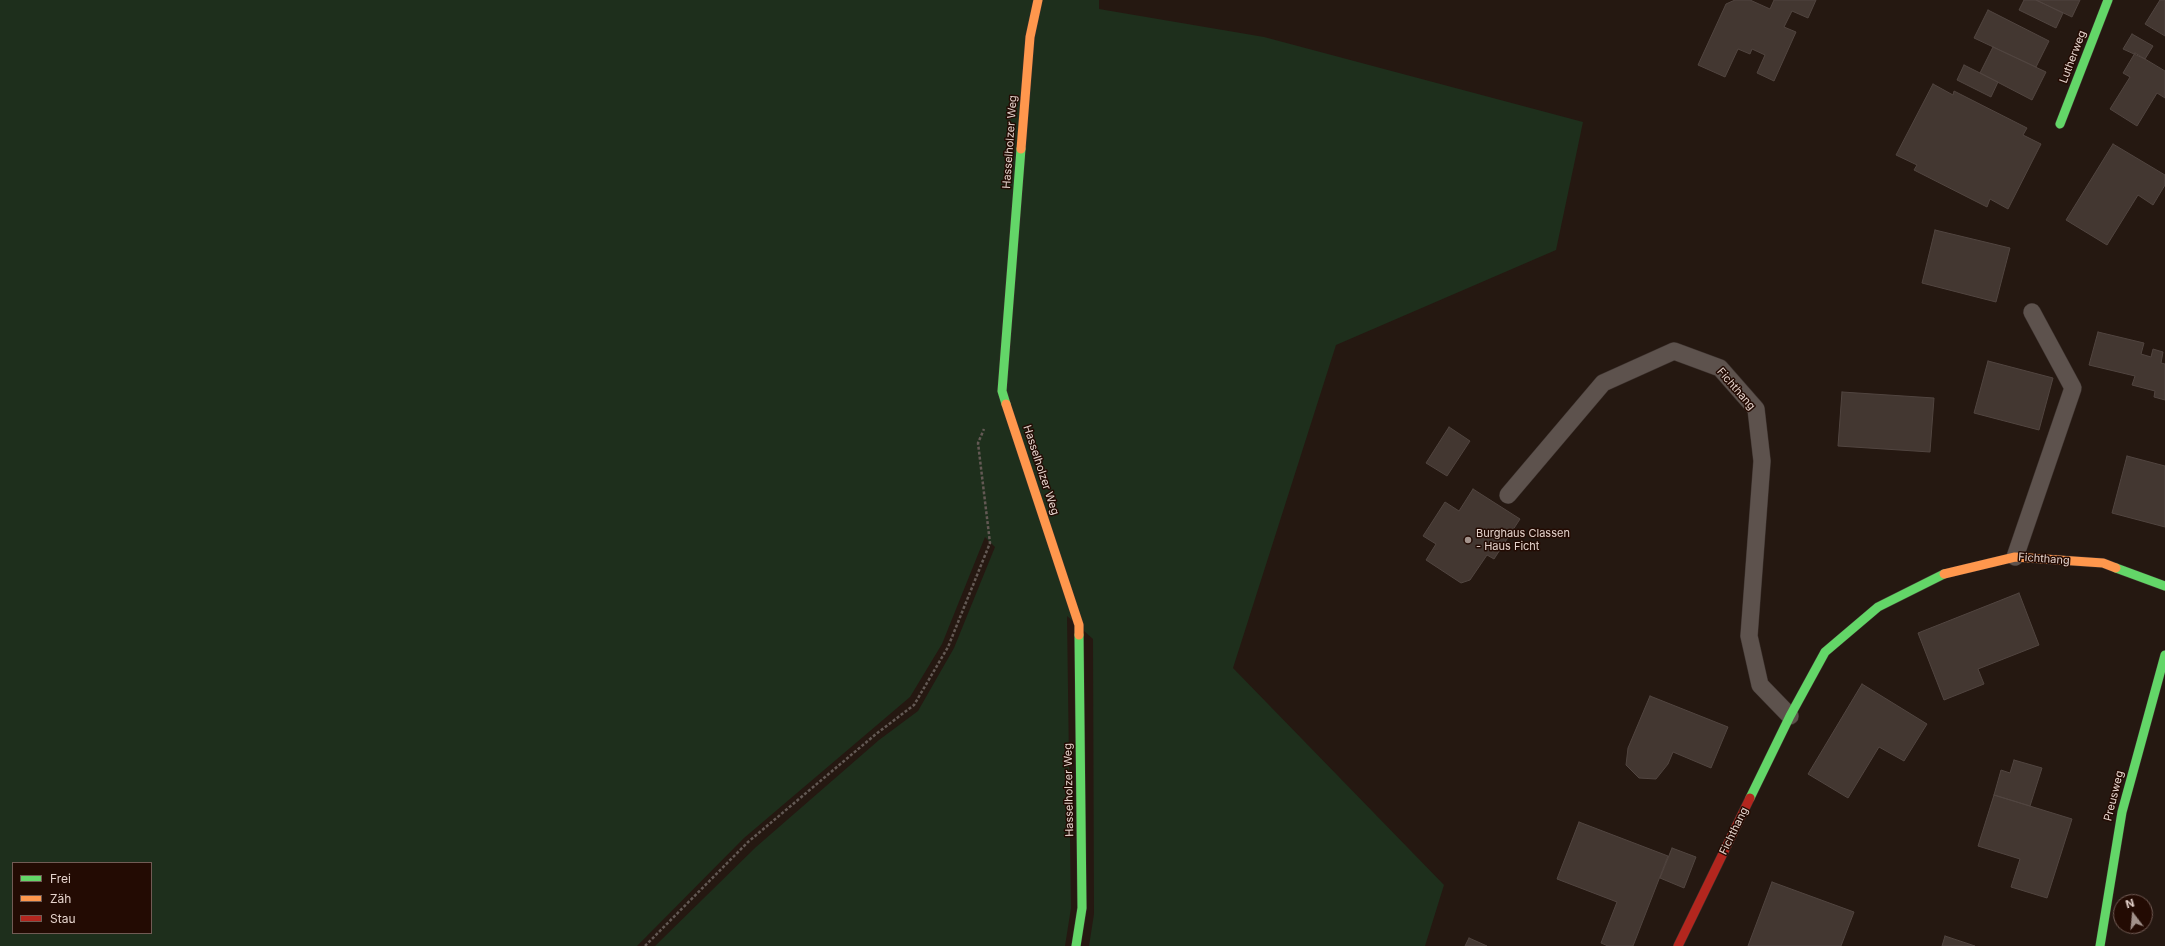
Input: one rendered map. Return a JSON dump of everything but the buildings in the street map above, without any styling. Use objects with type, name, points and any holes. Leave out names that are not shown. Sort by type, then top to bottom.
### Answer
[{"type":"street","name":"Hasselholzer Weg","points":[[1038,0],[1030,37],[1002,391],[1079,625],[1082,908],[1076,946]]},
{"type":"street","name":"Lutherweg","points":[[2060,124],[2108,0]]},
{"type":"street","name":"Fichthang","points":[[1678,946],[1790,716],[1825,652],[1878,607],[1941,575],[2015,557],[2103,563],[2165,586]]},
{"type":"street","name":"Preusweg","points":[[2100,946],[2122,812],[2165,655]]},
{"type":"lane","points":[[2015,557],[2073,388],[2032,312]]},
{"type":"lane","name":"Fichthang","points":[[1508,495],[1603,383],[1674,351],[1720,368],[1756,409],[1762,461],[1748,636],[1760,685],[1790,716]]},
{"type":"path","points":[[645,946],[748,842],[876,734],[914,705],[948,647],[990,543],[978,443],[1002,391]]},
{"type":"green space","points":[[0,0],[1099,0],[1099,9],[1264,37],[1583,122],[1556,250],[1336,345],[1233,668],[1444,885],[1425,946],[1089,946],[1094,914],[1093,639],[1067,616],[1071,908],[1065,946],[655,946],[756,847],[879,740],[918,711],[954,648],[995,547],[985,537],[942,644],[910,697],[744,838],[637,946],[0,946]]},
{"type":"traffic: fast","points":[[2060,124],[2108,0]]},
{"type":"traffic: fast","points":[[1006,404],[1002,391],[1021,149]]},
{"type":"traffic: fast","points":[[2116,568],[2165,586]]},
{"type":"traffic: fast","points":[[1750,798],[1790,716],[1825,652],[1878,607],[1944,574]]},
{"type":"traffic: fast","points":[[1076,946],[1082,908],[1079,635]]},
{"type":"traffic: fast","points":[[2100,946],[2122,812],[2165,655]]},
{"type":"traffic: slow","points":[[1021,149],[1030,37],[1038,0]]},
{"type":"traffic: slow","points":[[1006,404],[1079,625],[1079,635]]},
{"type":"traffic: slow","points":[[1944,574],[2015,557],[2103,563],[2116,568]]},
{"type":"traffic: jam","points":[[1678,946],[1750,798]]},
{"type":"place","name":"Burghaus Classen - Haus Ficht","points":[[1468,540]]}]
